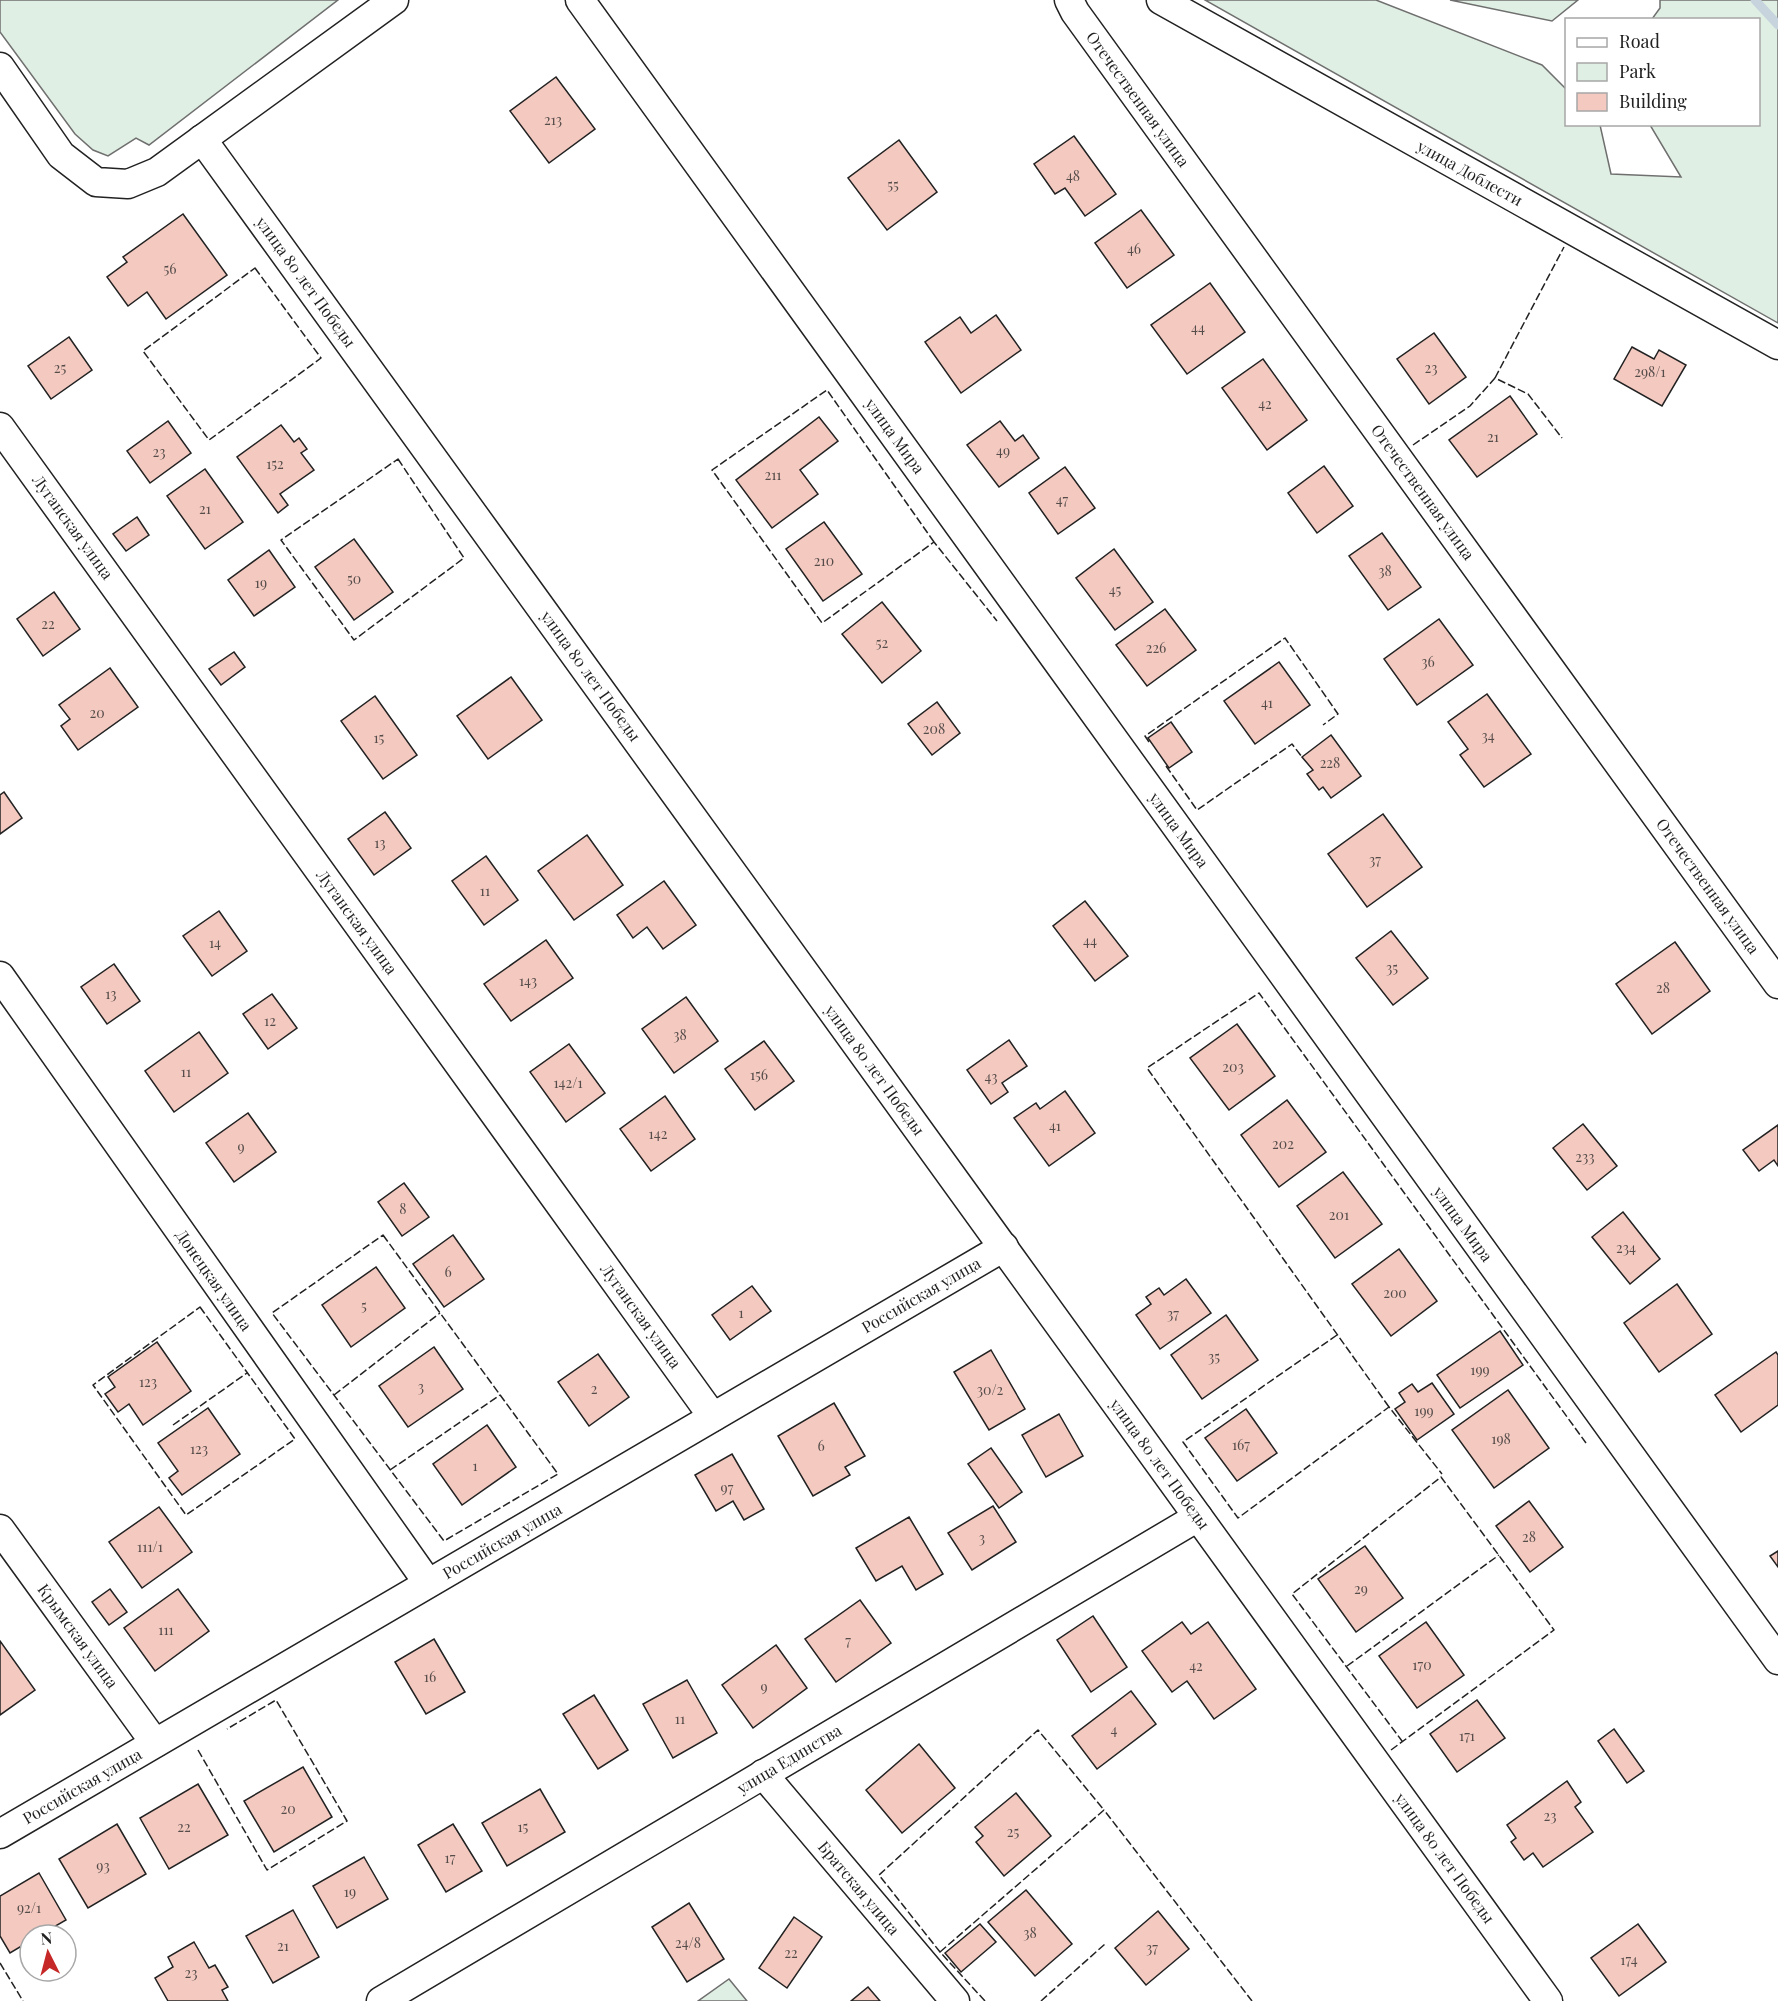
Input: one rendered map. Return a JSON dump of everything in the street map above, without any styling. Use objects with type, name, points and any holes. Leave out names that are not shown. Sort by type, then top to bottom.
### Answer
[{"type":"street","points":[[0,67],[61,155],[96,182],[128,184],[157,172],[394,0]]},
{"type":"street","name":"улица Мира","points":[[580,0],[1778,1660]]},
{"type":"street","name":"Отечественная улица","points":[[1070,0],[1075,12],[1778,984]]},
{"type":"street","name":"улица Доблести","points":[[1161,0],[1778,345]]},
{"type":"street","name":"улица 80 лет Победы","points":[[202,139],[1548,2001]]},
{"type":"street","name":"Луганская улица","points":[[0,427],[713,1417]]},
{"type":"street","name":"Донецкая улица","points":[[0,976],[428,1584]]},
{"type":"street","name":"Российская улица","points":[[0,1834],[1004,1247]]},
{"type":"street","name":"улица Единства","points":[[381,2001],[1198,1517]]},
{"type":"street","name":"Крымская улица","points":[[0,1529],[155,1743]]},
{"type":"street","name":"Братская улица","points":[[763,1774],[955,2001]]},
{"type":"green space","points":[[0,0],[338,0],[149,145],[136,138],[108,156],[93,150],[75,134],[0,32]]},
{"type":"green space","points":[[1205,0],[1376,0],[1542,65],[1565,88],[1565,126],[1600,126],[1611,174],[1681,177],[1651,126],[1760,126],[1760,18],[1653,18],[1660,8],[1660,0],[1778,0],[1778,323]]},
{"type":"green space","points":[[1450,0],[1578,0],[1552,21]]},
{"type":"green space","points":[[729,1979],[747,2001],[698,2001]]},
{"type":"building","points":[[556,77],[595,129],[549,163],[510,111]]},
{"type":"building","points":[[1074,136],[1116,194],[1085,216],[1065,188],[1055,194],[1034,164]]},
{"type":"building","points":[[899,140],[937,192],[887,230],[848,178]]},
{"type":"building","points":[[1141,210],[1174,255],[1127,288],[1095,243]]},
{"type":"building","points":[[183,214],[227,275],[166,319],[147,292],[128,306],[107,277],[127,262],[123,257]]},
{"type":"building","points":[[1210,283],[1245,332],[1187,374],[1151,325]]},
{"type":"building","points":[[996,315],[1021,350],[961,393],[925,342],[960,317],[971,333]]},
{"type":"building","points":[[1434,333],[1466,377],[1429,404],[1397,359]]},
{"type":"building","points":[[69,337],[92,370],[51,399],[28,366]]},
{"type":"building","points":[[1632,347],[1654,359],[1659,350],[1686,365],[1662,406],[1614,379]]},
{"type":"building","points":[[1263,359],[1307,420],[1267,450],[1222,388]]},
{"type":"building","points":[[1510,396],[1537,434],[1477,477],[1449,440]]},
{"type":"building","points":[[819,417],[838,441],[800,470],[818,494],[772,528],[736,480]]},
{"type":"building","points":[[168,421],[191,453],[150,483],[127,451]]},
{"type":"building","points":[[1000,421],[1015,441],[1023,435],[1039,458],[999,487],[967,445]]},
{"type":"building","points":[[281,425],[294,442],[299,438],[307,449],[301,453],[314,470],[280,494],[288,505],[278,513],[237,457]]},
{"type":"building","points":[[1324,466],[1353,506],[1317,533],[1288,493]]},
{"type":"building","points":[[1065,467],[1095,508],[1058,534],[1029,493]]},
{"type":"building","points":[[205,469],[243,522],[205,549],[167,496]]},
{"type":"building","points":[[137,517],[149,535],[126,551],[113,534]]},
{"type":"building","points":[[824,522],[862,574],[823,601],[786,549]]},
{"type":"building","points":[[1382,533],[1421,587],[1388,610],[1349,556]]},
{"type":"building","points":[[354,539],[393,592],[354,620],[315,567]]},
{"type":"building","points":[[1114,549],[1153,602],[1115,630],[1076,578]]},
{"type":"building","points":[[269,550],[295,587],[254,616],[228,580]]},
{"type":"building","points":[[54,592],[80,629],[43,656],[17,619]]},
{"type":"building","points":[[882,602],[921,651],[882,683],[842,634]]},
{"type":"building","points":[[1165,609],[1196,650],[1147,686],[1116,645]]},
{"type":"building","points":[[1439,619],[1473,665],[1417,705],[1384,659]]},
{"type":"building","points":[[234,652],[245,667],[221,685],[209,669]]},
{"type":"building","points":[[1279,662],[1310,705],[1255,744],[1224,701]]},
{"type":"building","points":[[110,668],[138,707],[78,750],[61,726],[70,719],[59,705]]},
{"type":"building","points":[[511,677],[542,720],[488,759],[457,716]]},
{"type":"building","points":[[1487,694],[1531,754],[1484,787],[1460,755],[1468,749],[1448,722]]},
{"type":"building","points":[[375,696],[417,755],[383,779],[341,721]]},
{"type":"building","points":[[937,702],[960,733],[932,755],[908,724]]},
{"type":"building","points":[[1171,722],[1192,752],[1169,768],[1148,738]]},
{"type":"building","points":[[1331,735],[1361,776],[1331,798],[1323,787],[1319,790],[1307,774],[1313,770],[1302,757]]},
{"type":"building","points":[[4,792],[22,818],[0,834],[0,795]]},
{"type":"building","points":[[385,812],[411,848],[374,875],[348,839]]},
{"type":"building","points":[[1383,814],[1422,867],[1367,907],[1328,854]]},
{"type":"building","points":[[587,835],[623,885],[574,920],[538,871]]},
{"type":"building","points":[[486,856],[518,900],[484,925],[452,881]]},
{"type":"building","points":[[664,881],[696,925],[663,949],[647,927],[633,938],[617,915]]},
{"type":"building","points":[[1085,901],[1128,956],[1095,981],[1053,926]]},
{"type":"building","points":[[219,911],[247,951],[212,976],[183,936]]},
{"type":"building","points":[[1391,931],[1428,978],[1393,1005],[1356,958]]},
{"type":"building","points":[[546,940],[573,978],[511,1021],[484,984]]},
{"type":"building","points":[[1675,942],[1710,991],[1652,1034],[1616,984]]},
{"type":"building","points":[[114,964],[140,1001],[107,1024],[81,987]]},
{"type":"building","points":[[272,994],[297,1028],[268,1049],[243,1014]]},
{"type":"building","points":[[686,997],[718,1041],[674,1073],[642,1029]]},
{"type":"building","points":[[1237,1024],[1275,1076],[1229,1110],[1190,1058]]},
{"type":"building","points":[[199,1032],[228,1073],[174,1112],[145,1071]]},
{"type":"building","points":[[1009,1040],[1027,1066],[1002,1083],[1008,1092],[991,1104],[967,1070]]},
{"type":"building","points":[[764,1041],[794,1081],[755,1110],[725,1069]]},
{"type":"building","points":[[569,1044],[605,1093],[566,1122],[530,1072]]},
{"type":"building","points":[[1065,1091],[1095,1133],[1049,1166],[1014,1118],[1036,1103],[1040,1109]]},
{"type":"building","points":[[665,1096],[695,1139],[651,1171],[620,1129]]},
{"type":"building","points":[[1287,1100],[1326,1152],[1279,1187],[1241,1135]]},
{"type":"building","points":[[248,1113],[276,1152],[234,1182],[206,1143]]},
{"type":"building","points":[[1583,1124],[1617,1166],[1587,1190],[1553,1148]]},
{"type":"building","points":[[1778,1125],[1778,1166],[1774,1160],[1759,1171],[1743,1150]]},
{"type":"building","points":[[1343,1172],[1382,1224],[1335,1258],[1297,1206]]},
{"type":"building","points":[[404,1183],[429,1217],[402,1236],[378,1202]]},
{"type":"building","points":[[1623,1212],[1660,1259],[1630,1284],[1592,1237]]},
{"type":"building","points":[[453,1235],[484,1279],[444,1307],[413,1264]]},
{"type":"building","points":[[1399,1249],[1437,1301],[1391,1336],[1352,1284]]},
{"type":"building","points":[[376,1267],[405,1308],[351,1347],[322,1305]]},
{"type":"building","points":[[1186,1279],[1211,1313],[1160,1349],[1136,1315],[1151,1304],[1146,1297],[1159,1288],[1164,1295]]},
{"type":"building","points":[[1677,1284],[1712,1334],[1659,1372],[1624,1323]]},
{"type":"building","points":[[752,1286],[771,1311],[730,1340],[712,1315]]},
{"type":"building","points":[[1226,1315],[1258,1360],[1202,1399],[1171,1355]]},
{"type":"building","points":[[1500,1331],[1523,1365],[1460,1408],[1437,1375]]},
{"type":"building","points":[[157,1342],[191,1391],[143,1425],[129,1404],[118,1412],[105,1394],[115,1387],[108,1377]]},
{"type":"building","points":[[434,1347],[463,1389],[408,1427],[379,1386]]},
{"type":"building","points":[[991,1350],[1025,1409],[989,1430],[954,1372]]},
{"type":"building","points":[[1776,1352],[1778,1355],[1778,1405],[1741,1432],[1715,1395]]},
{"type":"building","points":[[598,1354],[629,1397],[589,1426],[558,1382]]},
{"type":"building","points":[[1432,1383],[1454,1414],[1417,1440],[1395,1409],[1405,1402],[1399,1393],[1412,1384],[1418,1392]]},
{"type":"building","points":[[1508,1390],[1549,1448],[1494,1488],[1452,1430]]},
{"type":"building","points":[[834,1403],[865,1456],[845,1467],[850,1475],[813,1496],[778,1436]]},
{"type":"building","points":[[208,1408],[240,1454],[182,1495],[169,1478],[178,1471],[158,1443]]},
{"type":"building","points":[[1246,1409],[1277,1453],[1237,1481],[1205,1438]]},
{"type":"building","points":[[1059,1414],[1083,1456],[1046,1477],[1022,1435]]},
{"type":"building","points":[[487,1425],[516,1467],[462,1505],[433,1464]]},
{"type":"building","points":[[991,1448],[1022,1492],[999,1508],[968,1464]]},
{"type":"building","points":[[732,1454],[764,1509],[744,1520],[733,1501],[716,1511],[695,1475]]},
{"type":"building","points":[[1529,1501],[1563,1547],[1530,1572],[1496,1526]]},
{"type":"building","points":[[993,1506],[1016,1542],[972,1570],[948,1533]]},
{"type":"building","points":[[159,1507],[192,1552],[142,1588],[109,1542]]},
{"type":"building","points":[[909,1517],[943,1574],[916,1590],[902,1566],[876,1581],[856,1548]]},
{"type":"building","points":[[1365,1546],[1403,1598],[1356,1632],[1318,1579]]},
{"type":"building","points":[[1778,1551],[1778,1567],[1770,1556]]},
{"type":"building","points":[[110,1589],[127,1612],[109,1625],[92,1602]]},
{"type":"building","points":[[178,1589],[209,1631],[155,1671],[124,1628]]},
{"type":"building","points":[[860,1600],[891,1643],[836,1682],[805,1639]]},
{"type":"building","points":[[1093,1616],[1127,1667],[1091,1692],[1057,1640]]},
{"type":"building","points":[[1182,1622],[1191,1634],[1208,1622],[1256,1689],[1214,1719],[1187,1681],[1172,1692],[1142,1651]]},
{"type":"building","points":[[1426,1622],[1464,1675],[1417,1708],[1379,1656]]},
{"type":"building","points":[[434,1639],[465,1692],[426,1714],[395,1662]]},
{"type":"building","points":[[0,1641],[35,1690],[0,1715]]},
{"type":"building","points":[[776,1645],[807,1688],[753,1728],[722,1685]]},
{"type":"building","points":[[687,1680],[717,1733],[673,1758],[643,1704]]},
{"type":"building","points":[[1131,1691],[1156,1724],[1097,1769],[1072,1736]]},
{"type":"building","points":[[594,1695],[628,1750],[598,1769],[563,1714]]},
{"type":"building","points":[[1477,1700],[1505,1738],[1457,1772],[1430,1734]]},
{"type":"building","points":[[1614,1729],[1644,1771],[1627,1783],[1598,1741]]},
{"type":"building","points":[[919,1744],[955,1788],[902,1833],[866,1790]]},
{"type":"building","points":[[303,1767],[332,1817],[274,1852],[244,1801]]},
{"type":"building","points":[[1567,1781],[1581,1802],[1575,1807],[1593,1832],[1543,1867],[1533,1853],[1524,1860],[1511,1842],[1516,1838],[1507,1825]]},
{"type":"building","points":[[198,1784],[228,1835],[169,1869],[140,1818]]},
{"type":"building","points":[[540,1789],[565,1832],[507,1866],[482,1823]]},
{"type":"building","points":[[1016,1793],[1051,1836],[1004,1876],[976,1842],[983,1836],[975,1827]]},
{"type":"building","points":[[117,1824],[146,1874],[88,1908],[59,1859]]},
{"type":"building","points":[[453,1824],[482,1871],[446,1892],[418,1845]]},
{"type":"building","points":[[364,1857],[388,1899],[337,1928],[313,1886]]},
{"type":"building","points":[[39,1873],[66,1920],[61,1923],[18,1923],[18,1948],[10,1953],[0,1936],[0,1896]]},
{"type":"building","points":[[1026,1890],[1072,1944],[1035,1976],[988,1922]]},
{"type":"building","points":[[689,1903],[724,1959],[687,1982],[652,1927]]},
{"type":"building","points":[[293,1910],[319,1957],[273,1983],[246,1936]]},
{"type":"building","points":[[1158,1911],[1189,1949],[1146,1985],[1115,1948]]},
{"type":"building","points":[[794,1917],[822,1937],[787,1988],[759,1968]]},
{"type":"building","points":[[980,1924],[996,1942],[961,1972],[945,1953]]},
{"type":"building","points":[[1638,1924],[1666,1962],[1619,1996],[1591,1958]]},
{"type":"building","points":[[194,1942],[209,1968],[215,1965],[228,1987],[222,1990],[228,2001],[168,2001],[155,1978],[173,1967],[168,1957]]},
{"type":"building","points":[[868,1987],[880,2001],[851,2001]]},
{"type":"waterway","points":[[1755,0],[1778,25]]},
{"type":"fence","points":[[1495,378],[1564,247]]},
{"type":"fence","points":[[255,268],[321,358],[209,440],[143,351],[255,268]]},
{"type":"fence","points":[[1413,445],[1470,406],[1495,378],[1528,394],[1562,438]]},
{"type":"fence","points":[[934,542],[827,390],[712,470],[822,623],[934,542],[997,621]]},
{"type":"fence","points":[[398,459],[464,558],[354,640],[281,540],[398,459]]},
{"type":"fence","points":[[1149,742],[1145,736],[1285,638],[1338,714],[1323,725]]},
{"type":"fence","points":[[1166,766],[1197,810],[1292,744],[1302,757]]},
{"type":"fence","points":[[1389,1407],[1147,1068],[1259,993],[1586,1443]]},
{"type":"fence","points":[[383,1235],[558,1474],[444,1541],[272,1313],[383,1235]]},
{"type":"fence","points":[[200,1307],[295,1439],[186,1515],[93,1385],[200,1307]]},
{"type":"fence","points":[[334,1395],[440,1313]]},
{"type":"fence","points":[[1337,1335],[1183,1442],[1238,1518],[1389,1407],[1442,1474]]},
{"type":"fence","points":[[173,1425],[247,1373]]},
{"type":"fence","points":[[390,1470],[500,1395]]},
{"type":"fence","points":[[1391,1750],[1554,1630],[1441,1477],[1292,1594],[1402,1741]]},
{"type":"fence","points":[[1347,1666],[1499,1555]]},
{"type":"fence","points":[[198,1750],[267,1870],[347,1821],[276,1700],[227,1729]]},
{"type":"fence","points":[[985,2001],[940,1952],[879,1875],[1038,1730],[1104,1810]]},
{"type":"fence","points":[[940,1952],[1104,1810],[1252,2001]]},
{"type":"fence","points":[[1041,2001],[1105,1944]]},
{"type":"fence","points":[[0,1963],[23,2001]]}]
